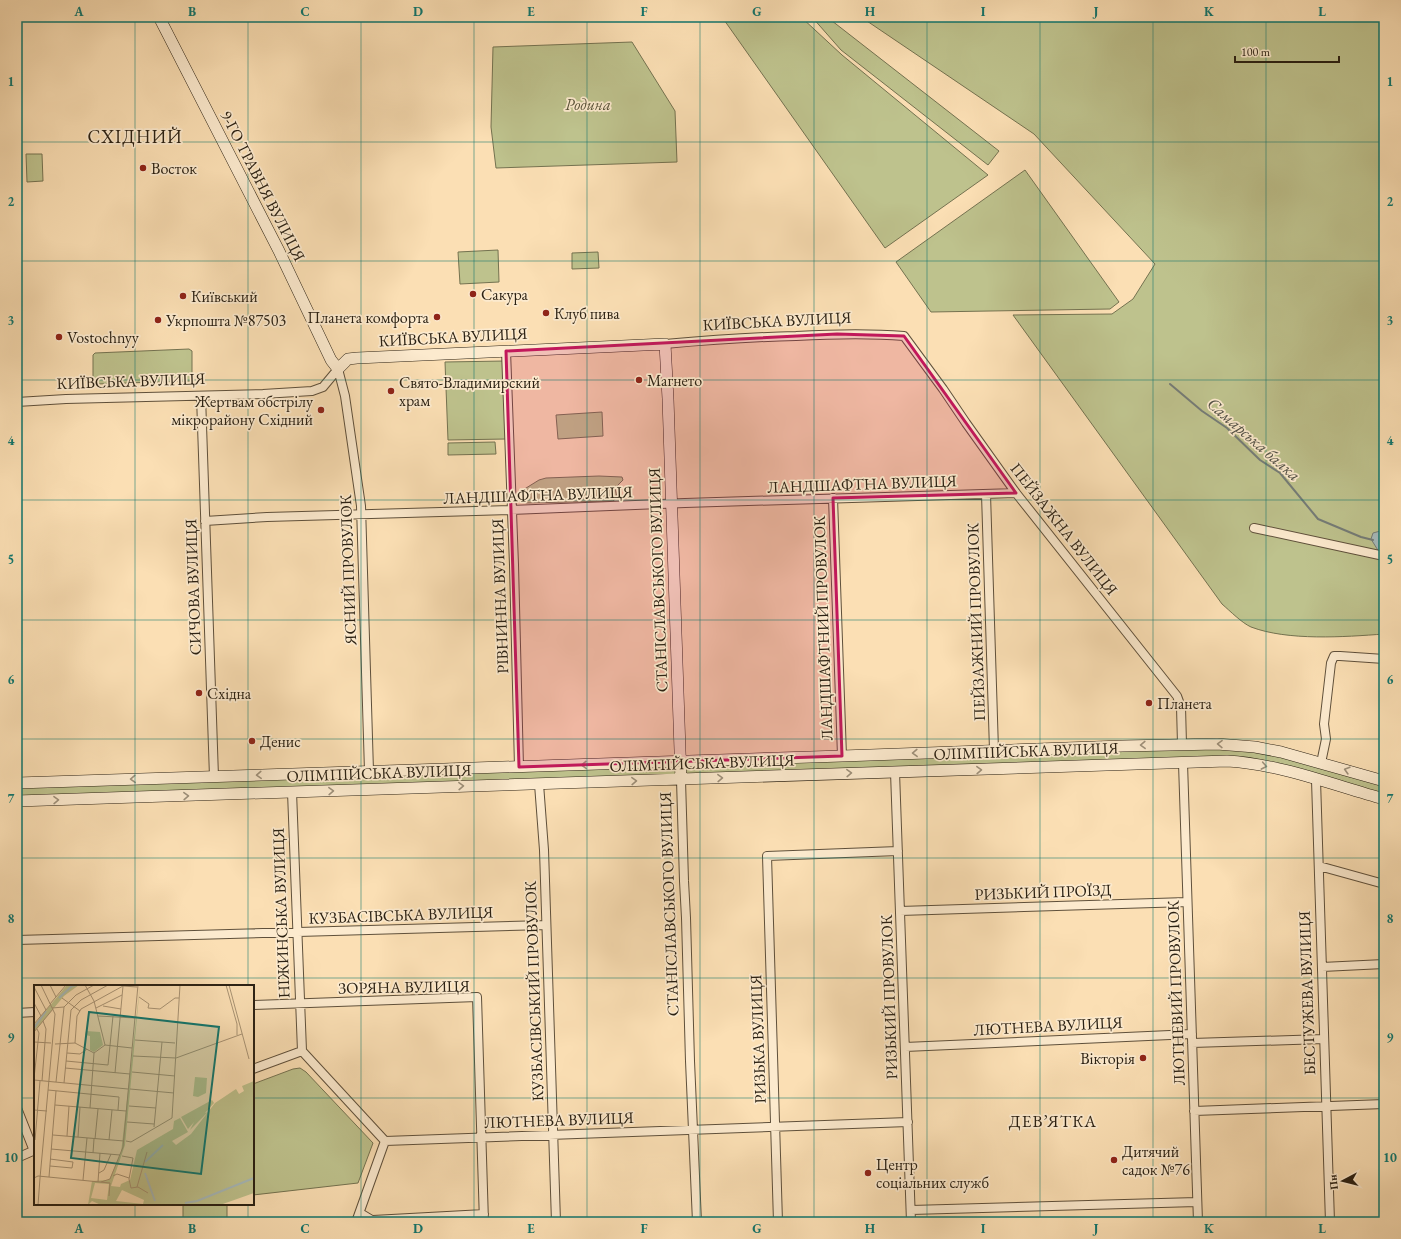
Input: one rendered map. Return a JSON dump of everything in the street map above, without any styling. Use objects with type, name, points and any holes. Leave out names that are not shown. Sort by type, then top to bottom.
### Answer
[{"type":"main road","name":"9-ГО ТРАВНЯ ВУЛИЦЯ","points":[[158,17],[279,251],[331,360],[338,369]]},
{"type":"main road","name":"КИЇВСЬКА ВУЛИЦЯ","points":[[338,369],[348,359],[357,358],[665,344]]},
{"type":"main road","name":"СТАНІСЛАВСЬКОГО ВУЛИЦЯ","points":[[665,344],[679,761],[681,780]]},
{"type":"main road","name":"ОЛІМПІЙСЬКА ВУЛИЦЯ","points":[[17,783],[1182,744],[1229,744],[1255,747],[1321,763],[1384,781]]},
{"type":"main road","points":[[1182,744],[1183,763]]},
{"type":"main road","name":"ОЛІМПІЙСЬКА ВУЛИЦЯ","points":[[17,801],[951,771],[1114,764],[1239,762],[1272,768],[1384,799]]},
{"type":"main road","name":"БЕСТУЖЕВА ВУЛИЦЯ","points":[[1316,780],[1321,763]]},
{"type":"main road","name":"НІЖИНСЬКА ВУЛИЦЯ","points":[[292,773],[292,792]]},
{"type":"street","name":"КИЇВСЬКА ВУЛИЦЯ","points":[[665,344],[728,338],[831,334],[872,333],[904,336]]},
{"type":"street","name":"ПЕЙЗАЖНА ВУЛИЦЯ","points":[[904,336],[1016,493],[1177,696],[1180,707],[1182,744]]},
{"type":"street","name":"РІВНИННА ВУЛИЦЯ","points":[[506,351],[514,565],[519,767]]},
{"type":"street","name":"КИЇВСЬКА ВУЛИЦЯ","points":[[17,402],[312,391],[323,387],[338,369]]},
{"type":"street","name":"ЯСНИЙ ПРОВУЛОК","points":[[338,369],[346,396],[357,473],[361,515],[368,771]]},
{"type":"street","name":"СИЧОВА ВУЛИЦЯ","points":[[200,396],[214,777]]},
{"type":"street","name":"ЛАНДШАФТНА ВУЛИЦЯ","points":[[205,521],[255,517],[361,515],[671,503],[1016,493]]},
{"type":"street","name":"ПЕЙЗАЖНИЙ ПРОВУЛОК","points":[[986,494],[994,750]]},
{"type":"street","name":"ЛАНДШАФТНИЙ ПРОВУЛОК","points":[[833,498],[842,756]]},
{"type":"street","points":[[1254,528],[1384,556]]},
{"type":"street","points":[[1321,763],[1326,739],[1324,724],[1331,663],[1334,656],[1384,659]]},
{"type":"street","name":"ЛЮТНЕВИЙ ПРОВУЛОК","points":[[1183,763],[1198,1222]]},
{"type":"street","name":"РИЗЬКИЙ ПРОВУЛОК","points":[[895,772],[911,1222]]},
{"type":"street","name":"СТАНІСЛАВСЬКОГО ВУЛИЦЯ","points":[[681,780],[697,1222]]},
{"type":"street","name":"БЕСТУЖЕВА ВУЛИЦЯ","points":[[1316,780],[1330,1222]]},
{"type":"street","name":"КУЗБАСІВСЬКИЙ ПРОВУЛОК","points":[[539,784],[544,850],[556,1222]]},
{"type":"street","name":"НІЖИНСЬКА ВУЛИЦЯ","points":[[292,792],[302,1051]]},
{"type":"street","name":"РИЗЬКА ВУЛИЦЯ","points":[[778,1222],[767,856],[898,851]]},
{"type":"street","points":[[1319,866],[1384,884]]},
{"type":"street","name":"РИЗЬКИЙ ПРОЇЗД","points":[[900,911],[1187,902]]},
{"type":"street","name":"КУЗБАСІВСЬКА ВУЛИЦЯ","points":[[17,940],[546,925]]},
{"type":"street","points":[[1322,967],[1384,964]]},
{"type":"street","name":"ЗОРЯНА ВУЛИЦЯ","points":[[254,1005],[477,997],[484,1218]]},
{"type":"street","points":[[17,1013],[34,1012]]},
{"type":"street","name":"ЛЮТНЕВА ВУЛИЦЯ","points":[[905,1047],[1192,1034]]},
{"type":"street","points":[[1192,1043],[1324,1039]]},
{"type":"street","points":[[254,1069],[302,1051],[385,1140],[356,1222]]},
{"type":"street","points":[[1194,1110],[1384,1104]]},
{"type":"street","points":[[17,1108],[34,1151],[17,1158]]},
{"type":"street","name":"ЛЮТНЕВА ВУЛИЦЯ","points":[[385,1140],[908,1122]]},
{"type":"street","points":[[911,1210],[1197,1202]]},
{"type":"street","points":[[360,1213],[374,1221],[484,1218]]},
{"type":"highlighted area","points":[[837,334],[904,336],[1016,493],[833,498],[842,756],[519,767],[506,351]]},
{"type":"green space","points":[[722,17],[801,17],[842,55],[988,175],[885,248]]},
{"type":"green space","points":[[812,17],[827,17],[999,151],[988,165],[841,50]]},
{"type":"green space","points":[[861,17],[1384,17],[1384,634],[1316,637],[1282,634],[1247,625],[1222,604],[1013,315],[1112,314],[1133,299],[1155,264],[1034,134]]},
{"type":"green space","name":"Родина","points":[[632,42],[675,111],[677,162],[496,168],[491,127],[493,47]]},
{"type":"green space","points":[[26,154],[42,154],[43,181],[27,182]]},
{"type":"green space","points":[[1025,170],[1119,302],[1110,309],[931,312],[896,262]]},
{"type":"green space","points":[[498,250],[499,282],[460,284],[458,252]]},
{"type":"green space","points":[[598,252],[599,268],[572,269],[572,253]]},
{"type":"green space","points":[[189,349],[192,351],[192,378],[190,381],[96,384],[93,382],[93,355],[95,353]]},
{"type":"green space","points":[[504,361],[506,439],[448,440],[445,362]]},
{"type":"green space","points":[[602,412],[603,436],[558,439],[556,415]]},
{"type":"green space","points":[[495,442],[496,454],[448,455],[448,443]]},
{"type":"green space","points":[[599,476],[622,477],[623,480],[615,488],[617,497],[615,500],[527,503],[518,501],[518,493],[539,480],[546,478]]},
{"type":"green space","points":[[1235,745],[1384,781],[1384,799],[1251,764],[17,801],[17,783]]},
{"type":"green space","points":[[300,1068],[306,1072],[373,1143],[358,1183],[254,1195],[254,1084],[293,1069]]},
{"type":"green space","points":[[183,1205],[227,1205],[227,1222],[183,1222]]},
{"type":"shaded area","points":[[1384,530],[1384,553],[1379,552],[1371,539],[1373,533]]},
{"type":"waterway","name":"Самарська балка","points":[[1170,384],[1202,411],[1227,428],[1260,460],[1280,473],[1318,519],[1361,537],[1373,540]]},
{"type":"place","name":"Восток","points":[[143,168]]},
{"type":"place","name":"Сакура","points":[[473,294]]},
{"type":"place","name":"Київський","points":[[183,296]]},
{"type":"place","name":"Клуб пива","points":[[546,313]]},
{"type":"place","name":"Планета комфорта","points":[[437,317]]},
{"type":"place","name":"Укрпошта №87503","points":[[158,320]]},
{"type":"place","name":"Vostochnyy","points":[[59,337]]},
{"type":"place","name":"Магнето","points":[[639,380]]},
{"type":"place","name":"Свято-Владимирский храм","points":[[391,391]]},
{"type":"place","name":"Жертвам обстрілу мікрорайону Східний","points":[[321,410]]},
{"type":"place","name":"Східна","points":[[199,693]]},
{"type":"place","name":"Планета","points":[[1149,703]]},
{"type":"place","name":"Денис","points":[[252,741]]},
{"type":"place","name":"Вікторія","points":[[1143,1058]]},
{"type":"place","name":"Дитячий садок №76","points":[[1114,1160]]},
{"type":"place","name":"Центр соціальних служб","points":[[868,1173]]},
{"type":"district","name":"СХІДНИЙ","points":[[135,136]]},
{"type":"district","name":"ДЕВ’ЯТКА","points":[[1053,1121]]}]
